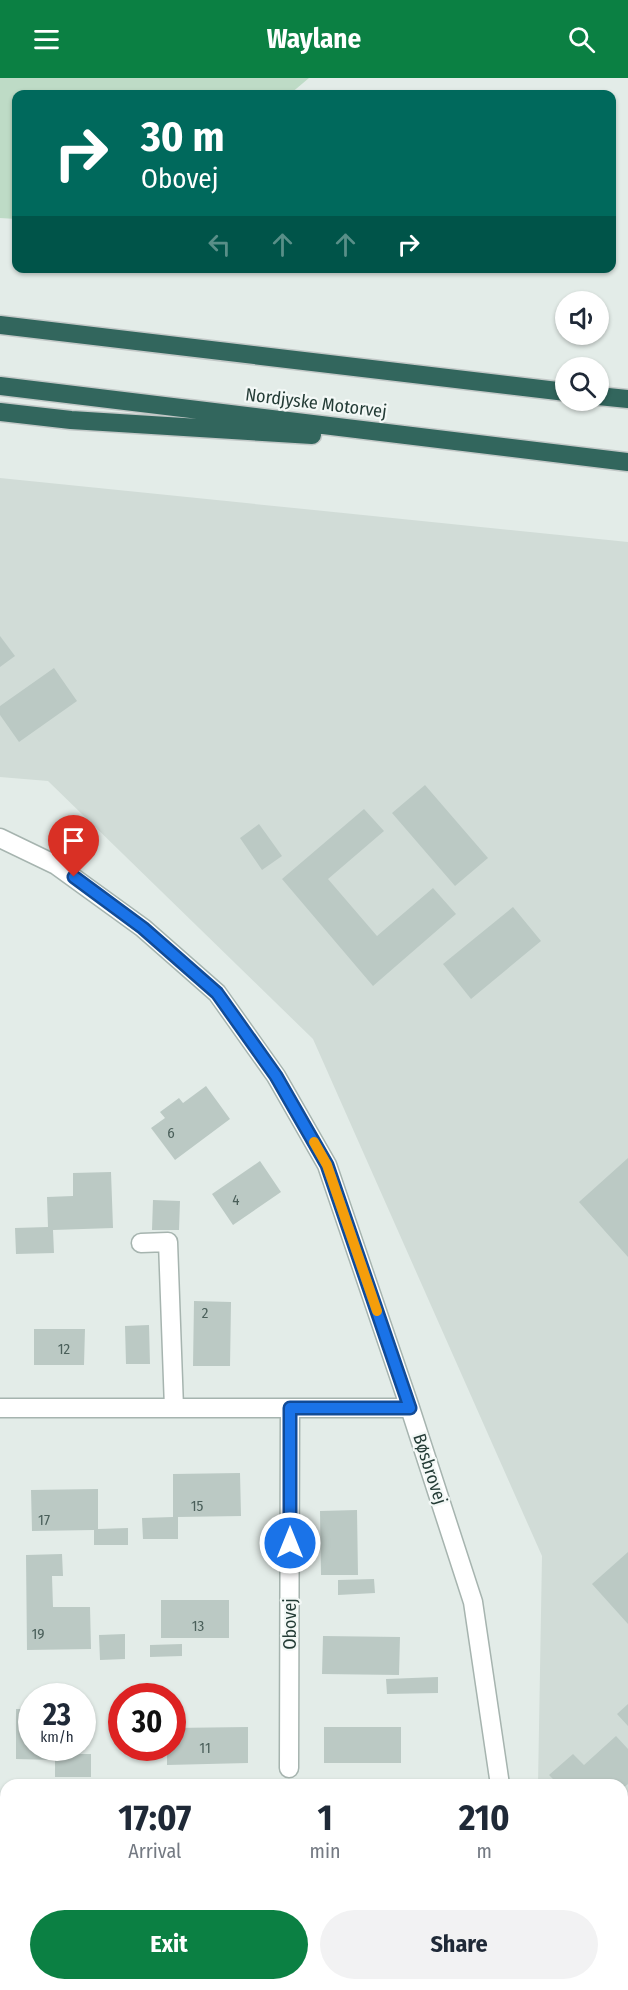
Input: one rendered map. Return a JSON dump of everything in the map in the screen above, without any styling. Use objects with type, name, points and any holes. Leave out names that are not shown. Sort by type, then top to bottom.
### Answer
[{"type":"highway","points":[[0,324],[555,391]]},
{"type":"highway","name":"Nordjyske Motorvej","points":[[0,386],[628,462]]},
{"type":"highway","points":[[609,397],[628,399]]},
{"type":"highway","points":[[0,412],[71,420],[518,448]]},
{"type":"street","name":"Bøsbrovej","points":[[0,838],[56,865],[143,928],[217,993],[276,1076],[327,1165],[473,1602],[499,1779]]},
{"type":"street","points":[[141,1243],[168,1242],[174,1408]]},
{"type":"street","points":[[0,1408],[410,1408]]},
{"type":"street","name":"Obovej","points":[[289,1768],[290,1408]]},
{"type":"shaded area","points":[[0,478],[628,542],[628,1779],[538,1779],[542,1556],[313,1039],[48,781],[0,777]]},
{"type":"green space","points":[[0,78],[309,78],[295,90],[12,90],[12,219],[0,218]]},
{"type":"building","points":[[0,636],[15,656],[0,667]]},
{"type":"building","points":[[54,668],[77,701],[19,742],[0,715],[0,706]]},
{"type":"building","points":[[425,785],[488,858],[455,886],[392,813]]},
{"type":"building","points":[[364,809],[384,831],[328,879],[377,936],[433,888],[456,914],[373,986],[282,879]]},
{"type":"building","points":[[259,824],[282,856],[262,870],[240,838]]},
{"type":"building","points":[[513,907],[541,941],[471,999],[443,964]]},
{"type":"building","points":[[206,1086],[230,1119],[175,1160],[151,1128],[165,1118],[160,1112],[179,1098],[183,1103]]},
{"type":"building","points":[[628,1158],[628,1257],[579,1202]]},
{"type":"building","points":[[260,1161],[281,1192],[233,1225],[212,1194]]},
{"type":"building","points":[[111,1172],[113,1228],[53,1230],[54,1253],[16,1254],[15,1228],[48,1227],[47,1197],[73,1196],[73,1173]]},
{"type":"building","points":[[153,1200],[180,1201],[179,1230],[152,1230]]},
{"type":"building","points":[[194,1301],[231,1302],[230,1366],[193,1366]]},
{"type":"building","points":[[149,1325],[150,1364],[126,1364],[125,1326]]},
{"type":"building","points":[[34,1329],[85,1329],[84,1365],[34,1365]]},
{"type":"building","points":[[240,1473],[241,1516],[178,1517],[178,1539],[143,1539],[142,1518],[173,1517],[173,1474]]},
{"type":"building","points":[[98,1489],[98,1529],[128,1528],[128,1545],[94,1545],[94,1530],[32,1531],[31,1490]]},
{"type":"building","points":[[357,1510],[358,1575],[321,1575],[320,1511]]},
{"type":"building","points":[[628,1552],[628,1624],[592,1584]]},
{"type":"building","points":[[62,1554],[63,1576],[52,1576],[53,1607],[90,1607],[91,1649],[27,1650],[26,1555]]},
{"type":"building","points":[[374,1579],[375,1593],[338,1595],[338,1580]]},
{"type":"building","points":[[161,1600],[229,1600],[229,1638],[161,1638]]},
{"type":"building","points":[[125,1634],[125,1659],[100,1660],[99,1635]]},
{"type":"building","points":[[323,1636],[400,1637],[399,1675],[322,1674]]},
{"type":"building","points":[[182,1644],[182,1656],[150,1657],[150,1645]]},
{"type":"building","points":[[438,1677],[438,1693],[387,1694],[386,1679]]},
{"type":"building","points":[[628,1704],[628,1726],[617,1714]]},
{"type":"building","points":[[16,1709],[18,1709],[18,1759],[16,1759]]},
{"type":"building","points":[[248,1727],[248,1763],[167,1765],[167,1761],[186,1761],[186,1728]]},
{"type":"building","points":[[324,1727],[401,1727],[401,1763],[324,1763]]},
{"type":"building","points":[[616,1736],[628,1749],[628,1779],[553,1779],[549,1775],[573,1754],[584,1765]]},
{"type":"building","points":[[55,1761],[91,1761],[91,1777],[55,1777]]},
{"type":"slow traffic","points":[[314,1142],[327,1165],[377,1311]]},
{"type":"route","points":[[74,877],[143,928],[217,993],[276,1076],[327,1165],[410,1408],[290,1408],[290,1543]]}]
